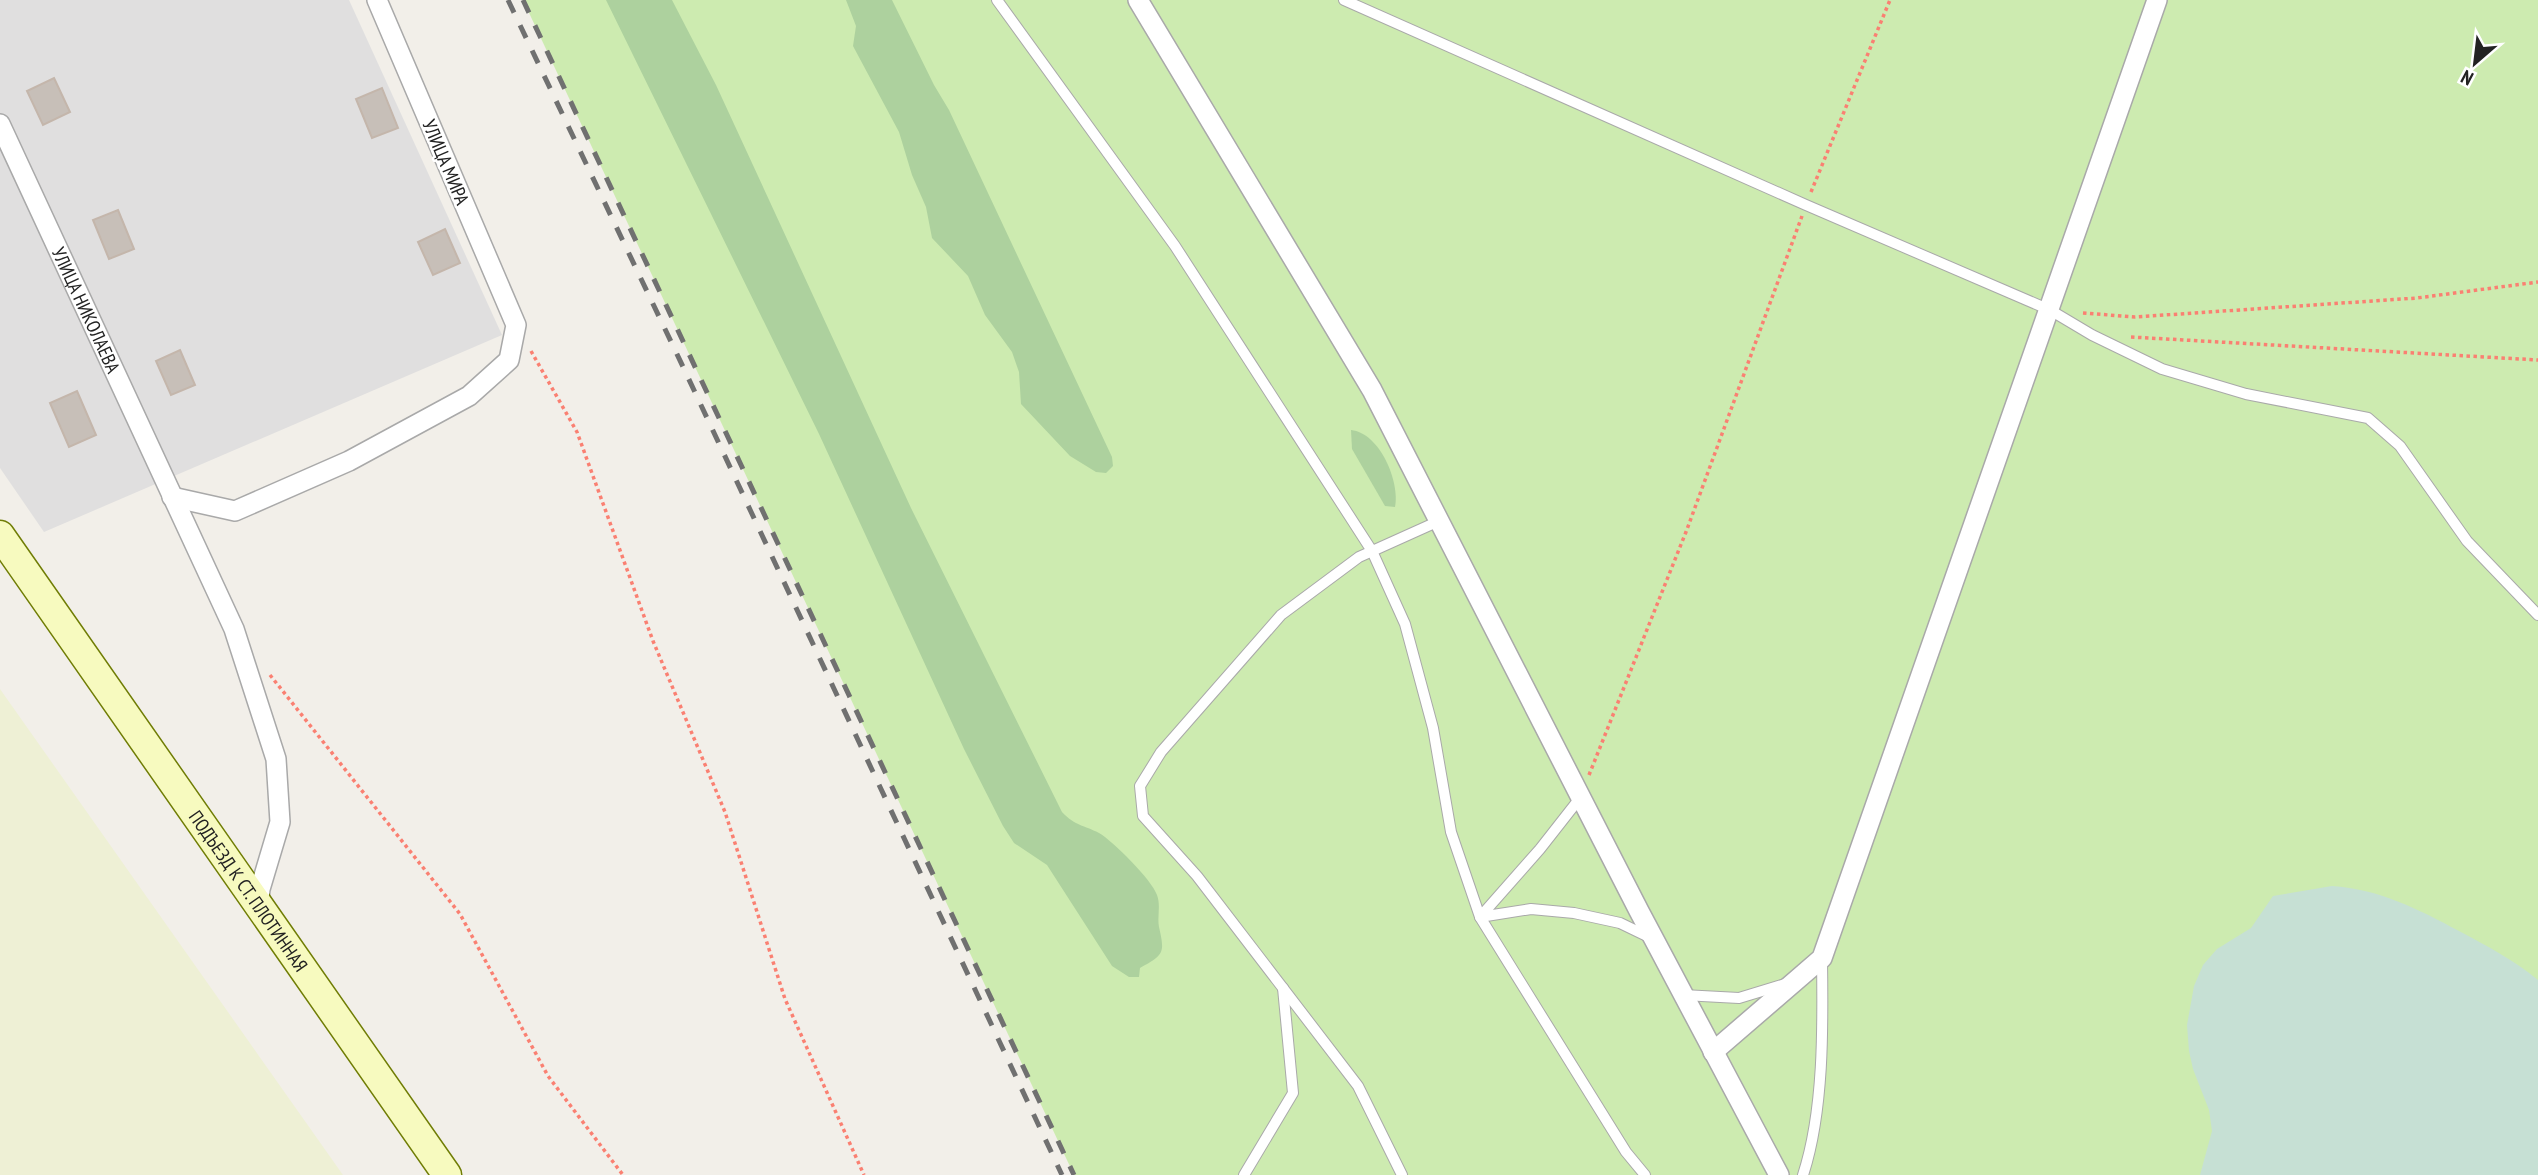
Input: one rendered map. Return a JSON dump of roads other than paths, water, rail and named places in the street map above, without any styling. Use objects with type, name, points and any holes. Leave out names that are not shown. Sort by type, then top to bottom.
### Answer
[{"type":"street","name":"УЛИЦА МИРА","points":[[172,497],[235,511],[349,461],[469,397],[509,360],[516,325],[377,0]]},
{"type":"street","points":[[1138,0],[1372,390],[1653,939],[1779,1175]]},
{"type":"street","points":[[1713,1052],[1822,958],[2158,0]]},
{"type":"street","name":"УЛИЦА НИКОЛАЕВА","points":[[0,124],[234,629],[276,759],[280,822],[260,889],[258,907]]},
{"type":"street","name":"ПОДЪЕЗД К СТ. ПЛОТИННАЯ","points":[[0,535],[447,1175]]},
{"type":"lane","points":[[997,0],[1175,246],[1372,551],[1405,624],[1433,728],[1451,832],[1480,917],[1626,1152],[1645,1175]]},
{"type":"lane","points":[[1344,0],[2050,310],[2092,335],[2162,369],[2246,394],[2368,418],[2400,446],[2467,541],[2538,615]]},
{"type":"lane","points":[[1402,1175],[1358,1086],[1197,876],[1143,816],[1140,786],[1161,752],[1281,615],[1359,557],[1439,521]]},
{"type":"lane","points":[[1480,917],[1540,849],[1580,798]]},
{"type":"lane","points":[[1480,917],[1531,909],[1574,913],[1620,923],[1653,939]]},
{"type":"lane","points":[[1803,1175],[1812,1149],[1823,1033],[1822,958]]},
{"type":"lane","points":[[1683,995],[1739,998],[1796,980]]},
{"type":"lane","points":[[1244,1175],[1293,1093],[1283,988]]},
{"type":"railway","points":[[508,0],[1062,1175]]},
{"type":"railway","points":[[523,0],[1074,1175]]}]
